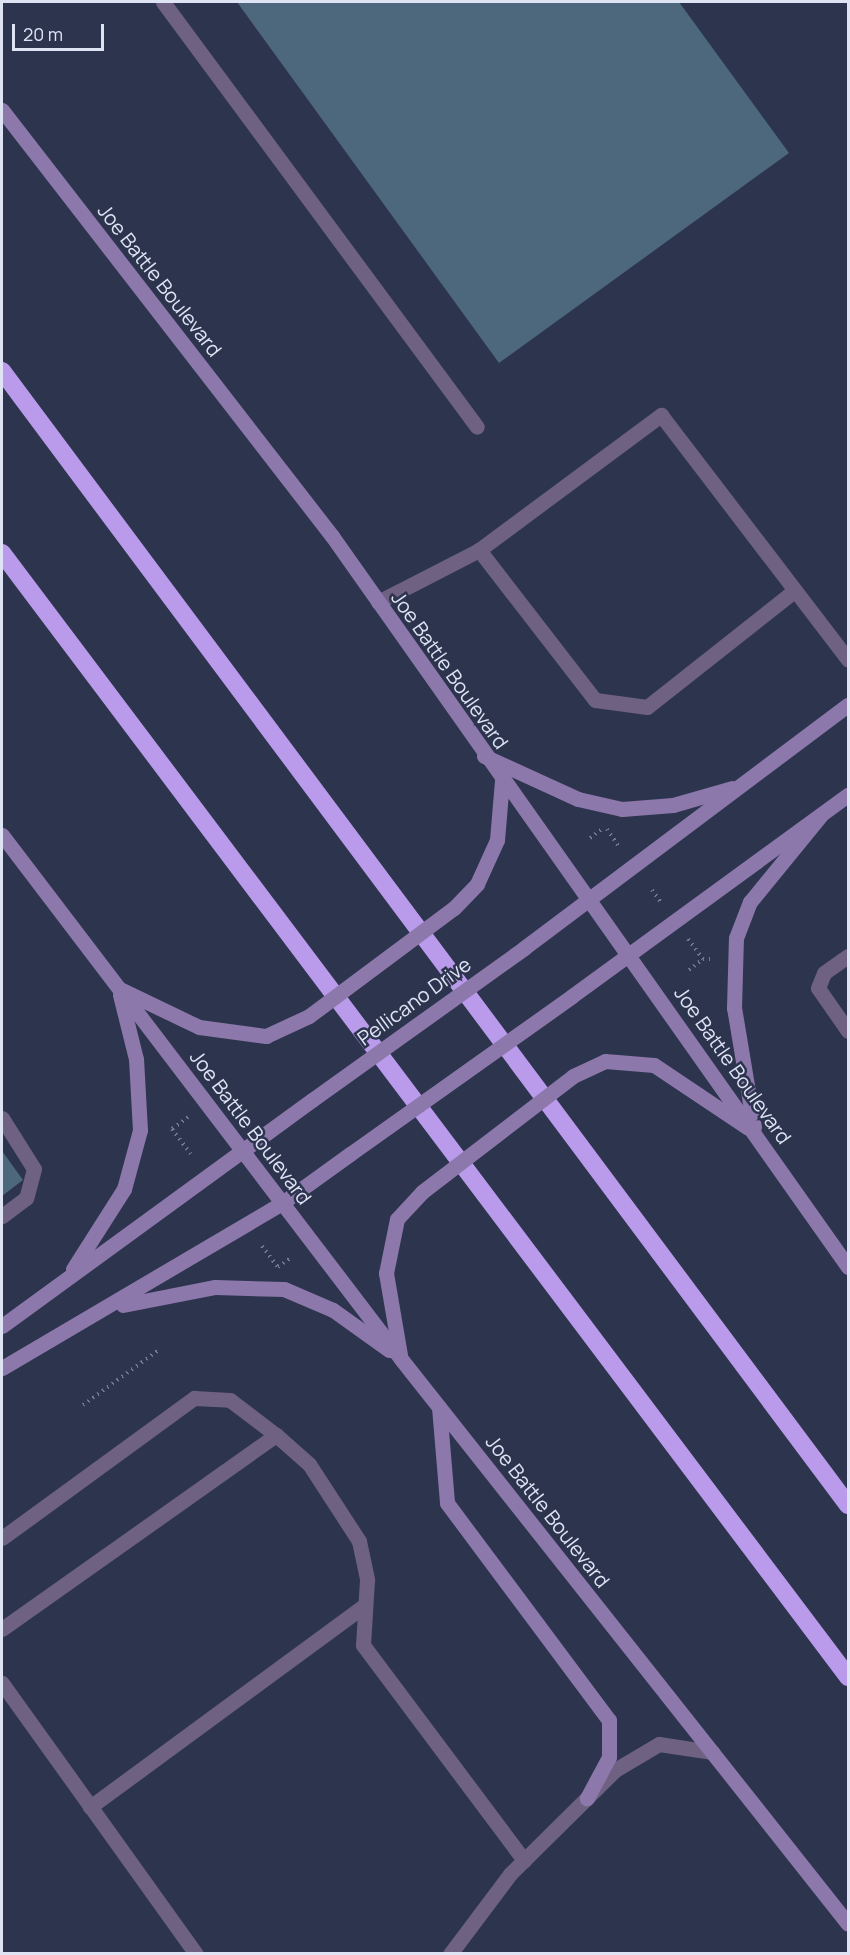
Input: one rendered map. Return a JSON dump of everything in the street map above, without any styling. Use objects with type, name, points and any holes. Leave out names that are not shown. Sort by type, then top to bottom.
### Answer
[{"type":"highway","points":[[2,371],[849,1504]]},
{"type":"highway","points":[[2,553],[849,1677]]},
{"type":"main road","name":"Joe Battle Boulevard","points":[[2,110],[378,603],[484,756],[630,953],[849,1267]]},
{"type":"main road","name":"Pellicano Drive","points":[[2,1326],[591,900],[849,705]]},
{"type":"main road","points":[[484,756],[578,799],[622,809],[673,805],[741,786]]},
{"type":"main road","points":[[119,989],[199,1027],[266,1036],[309,1016],[454,908],[477,884],[497,840],[502,781]]},
{"type":"main road","points":[[2,1368],[112,1307],[282,1203],[849,795]]},
{"type":"main road","points":[[755,1133],[734,1008],[736,938],[750,902],[821,815]]},
{"type":"main road","name":"Joe Battle Boulevard","points":[[2,835],[401,1359],[849,1923]]},
{"type":"main road","points":[[64,1281],[124,1190],[140,1130],[136,1059],[119,989]]},
{"type":"main road","points":[[401,1359],[386,1273],[398,1219],[422,1192],[563,1083],[605,1061],[654,1065],[755,1133]]},
{"type":"main road","points":[[112,1307],[215,1287],[284,1289],[333,1310],[401,1359]]},
{"type":"main road","points":[[439,1407],[447,1503],[609,1720],[609,1756],[587,1798]]},
{"type":"lane","points":[[163,2],[477,427]]},
{"type":"lane","points":[[378,603],[479,550],[661,415],[849,660]]},
{"type":"lane","points":[[479,550],[595,700],[647,707],[794,591]]},
{"type":"lane","points":[[849,956],[824,973],[818,988],[849,1031]]},
{"type":"lane","points":[[2,1216],[26,1198],[34,1169],[3,1125]]},
{"type":"lane","points":[[2,1538],[194,1398],[230,1400],[309,1464],[359,1541],[367,1580],[363,1645],[524,1860]]},
{"type":"lane","points":[[2,1629],[276,1435]]},
{"type":"lane","points":[[90,1806],[365,1605]]},
{"type":"lane","points":[[2,1683],[195,1953]]},
{"type":"lane","points":[[450,1953],[524,1860],[615,1770],[660,1744],[712,1752]]},
{"type":"path","points":[[605,826],[621,848]]},
{"type":"path","points":[[652,890],[664,907]]},
{"type":"path","points":[[682,931],[702,959]]},
{"type":"path","points":[[689,970],[702,959],[718,958]]},
{"type":"path","points":[[189,1117],[172,1129],[191,1154]]},
{"type":"path","points":[[262,1246],[278,1267],[292,1257]]},
{"type":"path","points":[[83,1405],[160,1349]]},
{"type":"building","points":[[237,2],[679,2],[789,153],[499,363]]},
{"type":"building","points":[[2,1151],[23,1180],[2,1196]]}]
